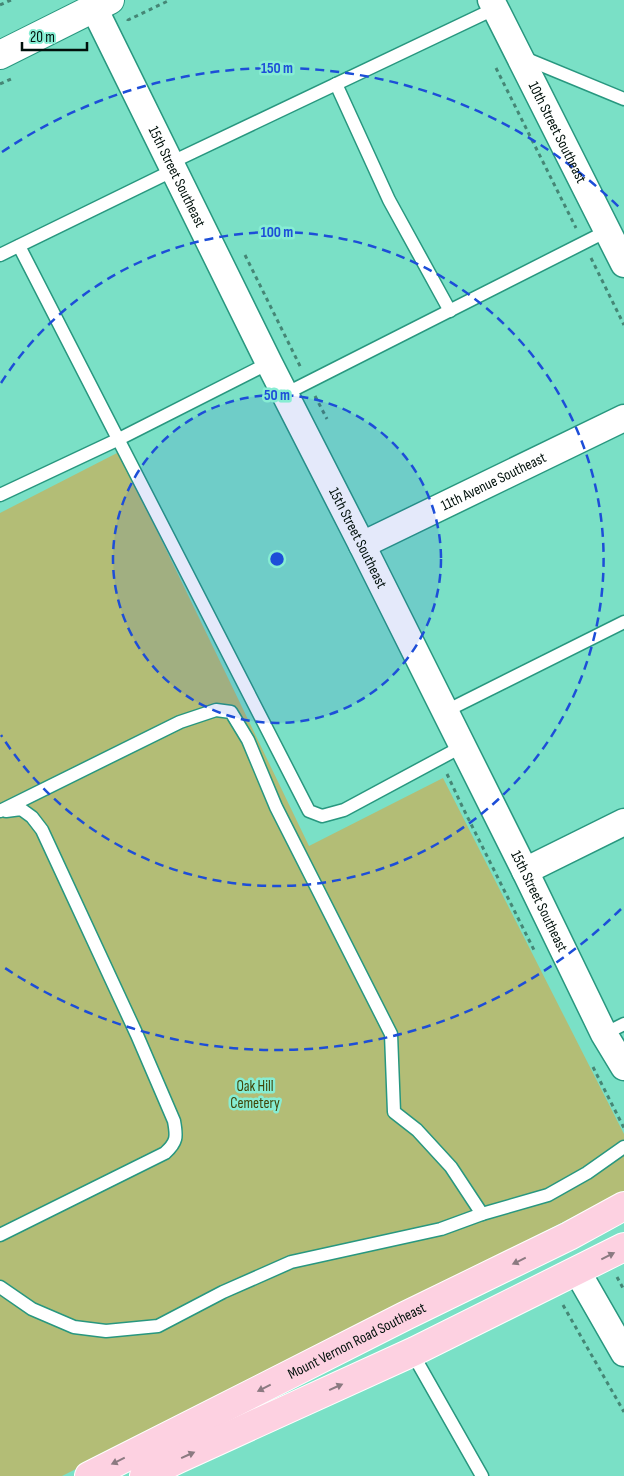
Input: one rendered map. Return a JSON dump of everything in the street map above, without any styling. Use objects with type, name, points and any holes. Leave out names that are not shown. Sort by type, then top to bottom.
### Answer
[{"type":"main road","points":[[0,55],[102,4]]},
{"type":"main road","name":"Mount Vernon Road Southeast","points":[[89,1476],[405,1316],[569,1236],[624,1206]]},
{"type":"main road","points":[[499,1310],[558,1256],[624,1222]]},
{"type":"main road","name":"Mount Vernon Road Southeast","points":[[144,1476],[415,1351],[624,1247]]},
{"type":"street","name":"15th Street Southeast","points":[[102,4],[172,166],[525,871],[614,1029],[624,1068]]},
{"type":"street","name":"10th Street Southeast","points":[[493,4],[624,264]]},
{"type":"street","name":"11th Avenue Southeast","points":[[362,545],[624,418]]},
{"type":"street","points":[[525,871],[624,822]]},
{"type":"street","points":[[577,1271],[624,1353]]},
{"type":"lane","points":[[0,255],[493,4]]},
{"type":"lane","points":[[519,56],[624,99]]},
{"type":"lane","points":[[336,84],[389,200],[450,311]]},
{"type":"lane","points":[[285,394],[607,231]]},
{"type":"lane","points":[[19,246],[309,811],[322,816],[344,810],[463,746]]},
{"type":"lane","points":[[0,495],[118,439],[269,363]]},
{"type":"lane","points":[[446,711],[624,622]]},
{"type":"lane","points":[[0,812],[180,722],[216,710],[231,712],[248,740],[276,807],[391,1034],[394,1112],[417,1130],[451,1167],[482,1214]]},
{"type":"lane","points":[[0,812],[21,809],[32,817],[42,830],[137,1035],[174,1121],[177,1134],[172,1146],[165,1153],[0,1235]]},
{"type":"lane","points":[[0,1287],[32,1309],[74,1327],[106,1331],[158,1326],[224,1292],[290,1262],[441,1229],[482,1214],[548,1195],[587,1173],[624,1147]]},
{"type":"lane","points":[[415,1351],[419,1365],[482,1476]]},
{"type":"path","points":[[0,5],[11,0]]},
{"type":"path","points":[[131,27],[128,20],[170,0]]},
{"type":"path","points":[[494,64],[624,325]]},
{"type":"path","points":[[242,249],[331,426]]},
{"type":"path","points":[[559,1298],[624,1412]]},
{"type":"green space","name":"Oak Hill Cemetery","points":[[119,452],[309,846],[443,778],[624,1134],[624,1191],[62,1476],[0,1476],[0,513]]}]
